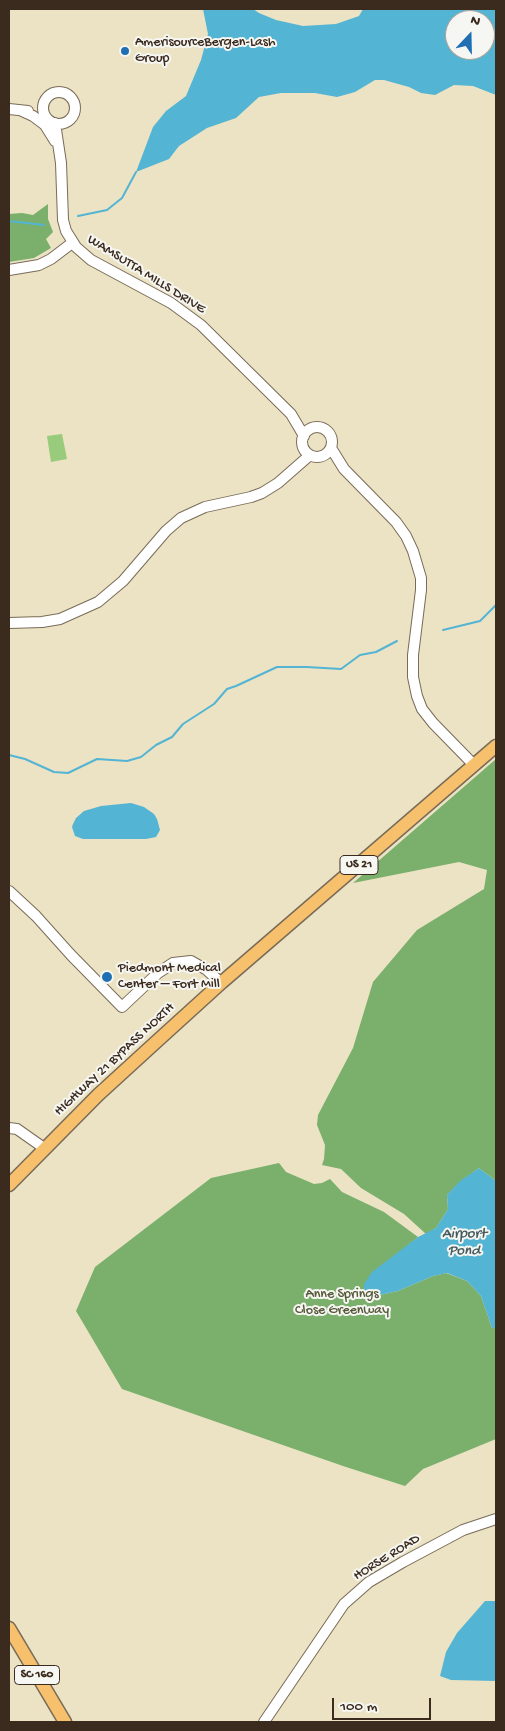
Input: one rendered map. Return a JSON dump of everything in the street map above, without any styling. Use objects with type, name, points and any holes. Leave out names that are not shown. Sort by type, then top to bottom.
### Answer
[{"type":"main road","name":"HIGHWAY 21 BYPASS NORTH","points":[[9,1185],[98,1095],[221,983],[496,746]]},
{"type":"main road","name":"SC 160","points":[[9,1628],[65,1722]]},
{"type":"street","points":[[57,92],[62,92],[71,97],[75,107],[72,118],[60,123],[48,119],[44,107],[48,96],[57,92]]},
{"type":"street","points":[[9,109],[44,107]]},
{"type":"street","points":[[22,111],[44,107]]},
{"type":"street","points":[[9,109],[22,111],[34,116],[45,125],[58,147]]},
{"type":"street","points":[[60,123],[58,147],[60,162]]},
{"type":"street","points":[[9,270],[39,265],[51,259],[72,243],[66,232],[63,220],[60,123]]},
{"type":"street","name":"WAMSUTTA MILLS DRIVE","points":[[72,243],[91,260],[171,303],[201,324],[291,414],[312,428],[326,430],[331,438],[328,452],[396,522],[413,551],[418,564],[421,584],[420,609],[413,655],[413,677],[417,696],[422,708],[433,723],[474,765]]},
{"type":"street","name":"WAMSUTTA MILLS DRIVE","points":[[291,414],[304,436]]},
{"type":"street","points":[[312,428],[304,436],[302,443],[307,453],[319,457],[328,452]]},
{"type":"street","points":[[9,623],[42,622],[60,618],[98,602],[123,581],[166,531],[181,518],[205,507],[251,497],[262,492],[278,483],[307,453]]},
{"type":"street","points":[[9,891],[36,916],[122,1007],[158,973],[173,963],[191,961],[207,970],[221,983]]},
{"type":"street","points":[[9,1128],[17,1129],[44,1148]]},
{"type":"street","name":"HORSE ROAD","points":[[264,1722],[344,1604],[370,1582],[403,1562],[463,1530],[496,1519]]},
{"type":"green space","points":[[48,204],[48,219],[53,232],[46,239],[51,248],[34,258],[9,262],[9,214],[22,213],[33,215]]},
{"type":"green space","points":[[62,434],[67,459],[51,462],[47,436]]},
{"type":"green space","points":[[496,759],[496,1181],[479,1168],[461,1181],[447,1195],[448,1209],[436,1228],[426,1234],[404,1214],[361,1188],[341,1169],[322,1165],[325,1145],[317,1125],[318,1115],[353,1048],[373,982],[417,930],[484,889],[487,870],[459,862],[353,883]]},
{"type":"green space","name":"Anne Springs Close Greenway","points":[[279,1163],[286,1172],[314,1184],[330,1179],[342,1192],[384,1212],[418,1237],[401,1251],[375,1296],[398,1291],[433,1276],[446,1273],[467,1281],[481,1296],[492,1328],[496,1328],[496,1439],[423,1469],[405,1486],[122,1389],[76,1311],[95,1267],[211,1178]]},
{"type":"water","points":[[203,9],[253,9],[276,20],[303,26],[336,24],[359,16],[363,9],[496,9],[496,95],[473,86],[454,85],[435,95],[421,93],[409,87],[384,80],[375,80],[355,92],[337,97],[315,93],[281,93],[259,97],[236,118],[207,128],[179,146],[169,159],[136,172],[153,127],[166,111],[186,96],[201,60],[208,34]]},
{"type":"water","points":[[131,803],[144,807],[154,814],[160,830],[156,837],[146,839],[83,839],[75,836],[73,824],[76,818],[84,811],[101,806]]},
{"type":"water","name":"Airport Pond","points":[[479,1168],[496,1181],[496,1328],[492,1328],[481,1296],[467,1281],[447,1273],[433,1276],[398,1291],[375,1296],[364,1294],[364,1284],[372,1272],[418,1237],[436,1228],[448,1209],[447,1195],[460,1181]]},
{"type":"water","points":[[485,1601],[496,1601],[496,1681],[451,1680],[440,1676],[446,1652],[457,1633]]},
{"type":"waterway","points":[[78,216],[107,210],[122,198],[136,172]]},
{"type":"waterway","points":[[9,221],[44,225]]},
{"type":"waterway","points":[[443,630],[480,621],[496,605]]},
{"type":"waterway","points":[[9,755],[25,759],[54,772],[68,773],[97,759],[127,761],[141,757],[156,745],[172,737],[183,724],[214,704],[227,689],[277,667],[341,669],[360,655],[376,652],[397,641]]},
{"type":"place","name":"AmerisourceBergen-Lash Group","points":[[125,51]]},
{"type":"place","name":"Piedmont Medical Center – Fort Mill","points":[[107,977]]}]
